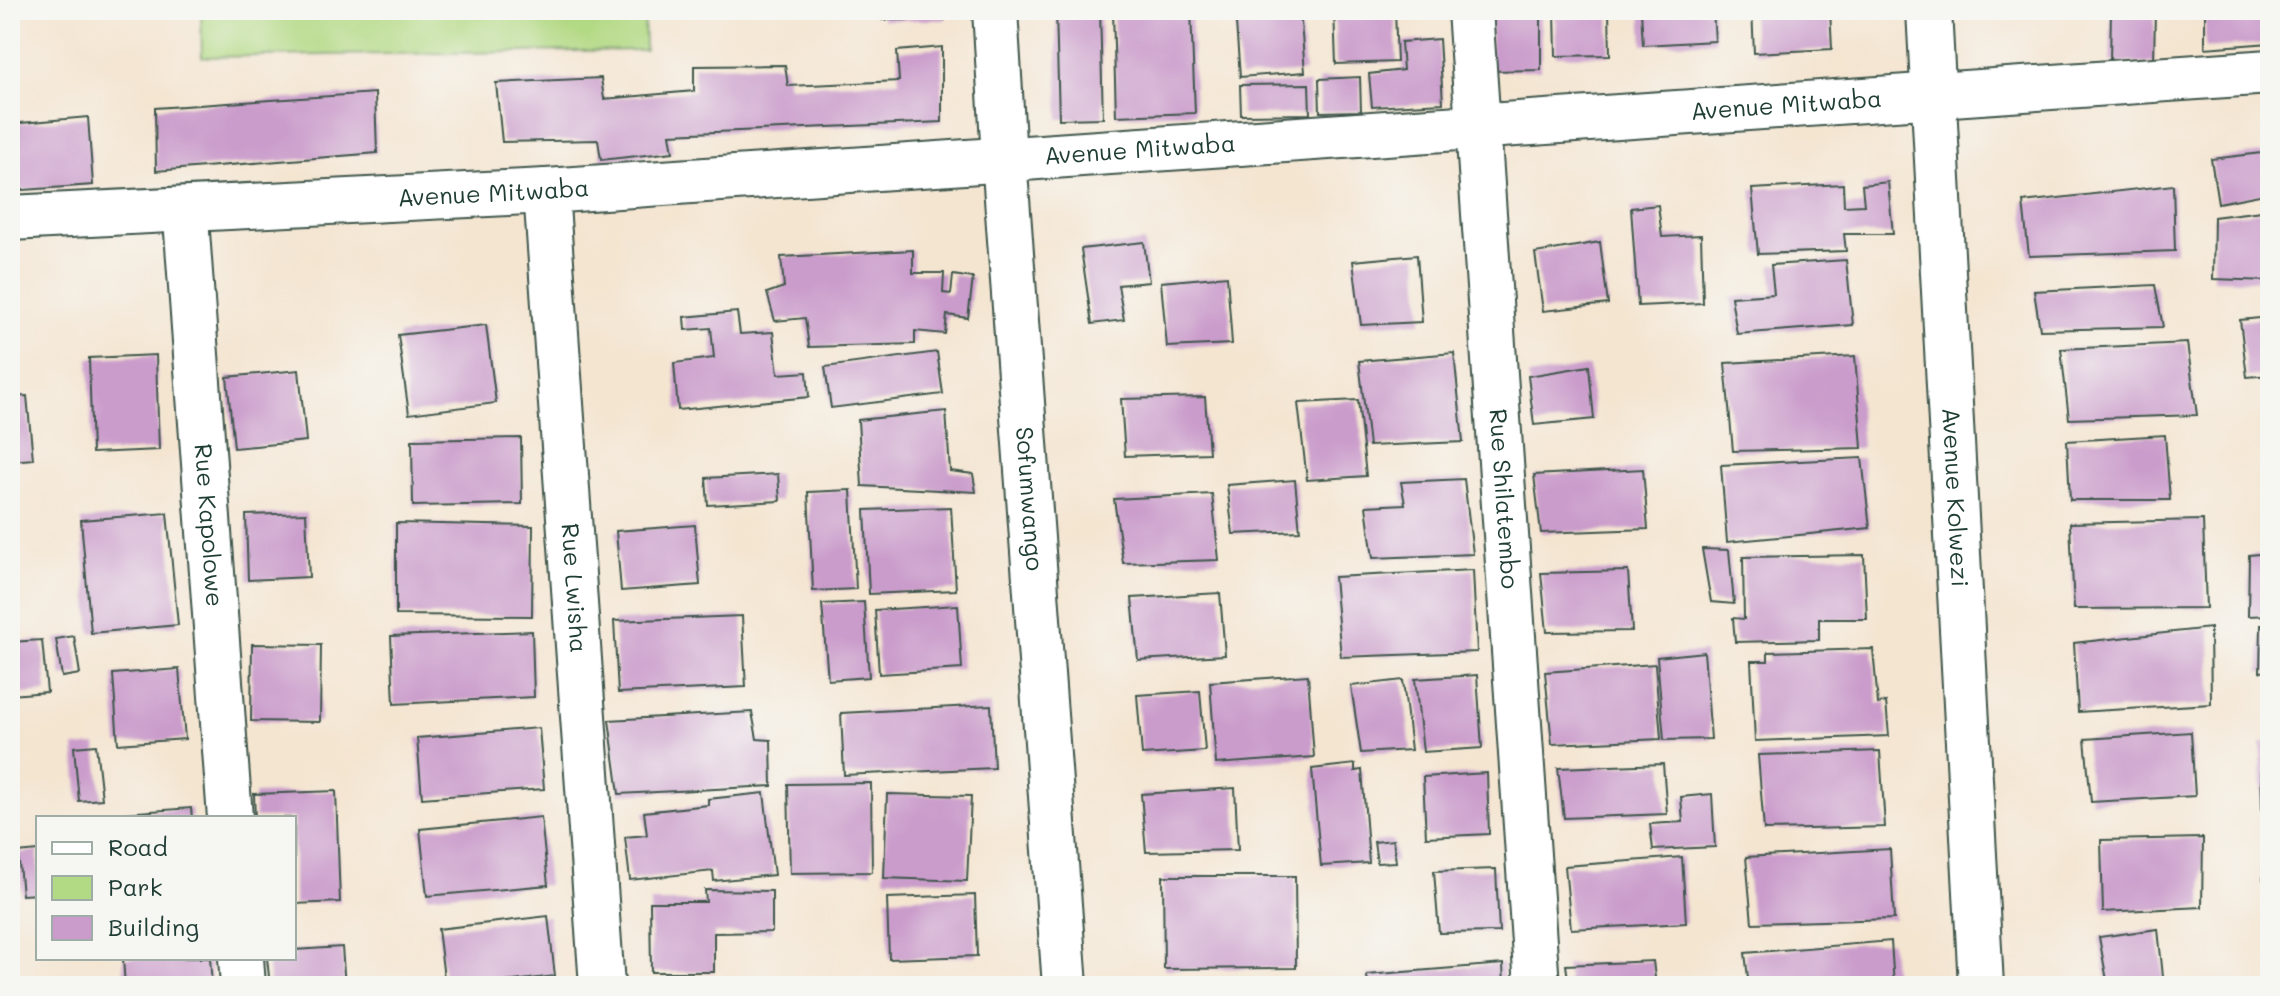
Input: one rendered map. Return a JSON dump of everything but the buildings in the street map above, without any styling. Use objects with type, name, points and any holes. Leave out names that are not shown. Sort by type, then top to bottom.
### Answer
[{"type":"street","name":"Sofumwango","points":[[995,10],[1065,986]]},
{"type":"street","name":"Rue Shilatembo","points":[[1470,10],[1537,986]]},
{"type":"street","name":"Avenue Kolwezi","points":[[1929,10],[1981,986]]},
{"type":"street","name":"Avenue Mitwaba","points":[[10,218],[546,191],[2270,72]]},
{"type":"street","name":"Rue Lwisha","points":[[546,191],[602,986]]},
{"type":"street","name":"Rue Kapolowe","points":[[187,232],[230,816]]},
{"type":"street","points":[[241,960],[243,986]]},
{"type":"green space","points":[[201,10],[644,10],[645,50],[202,57]]}]
